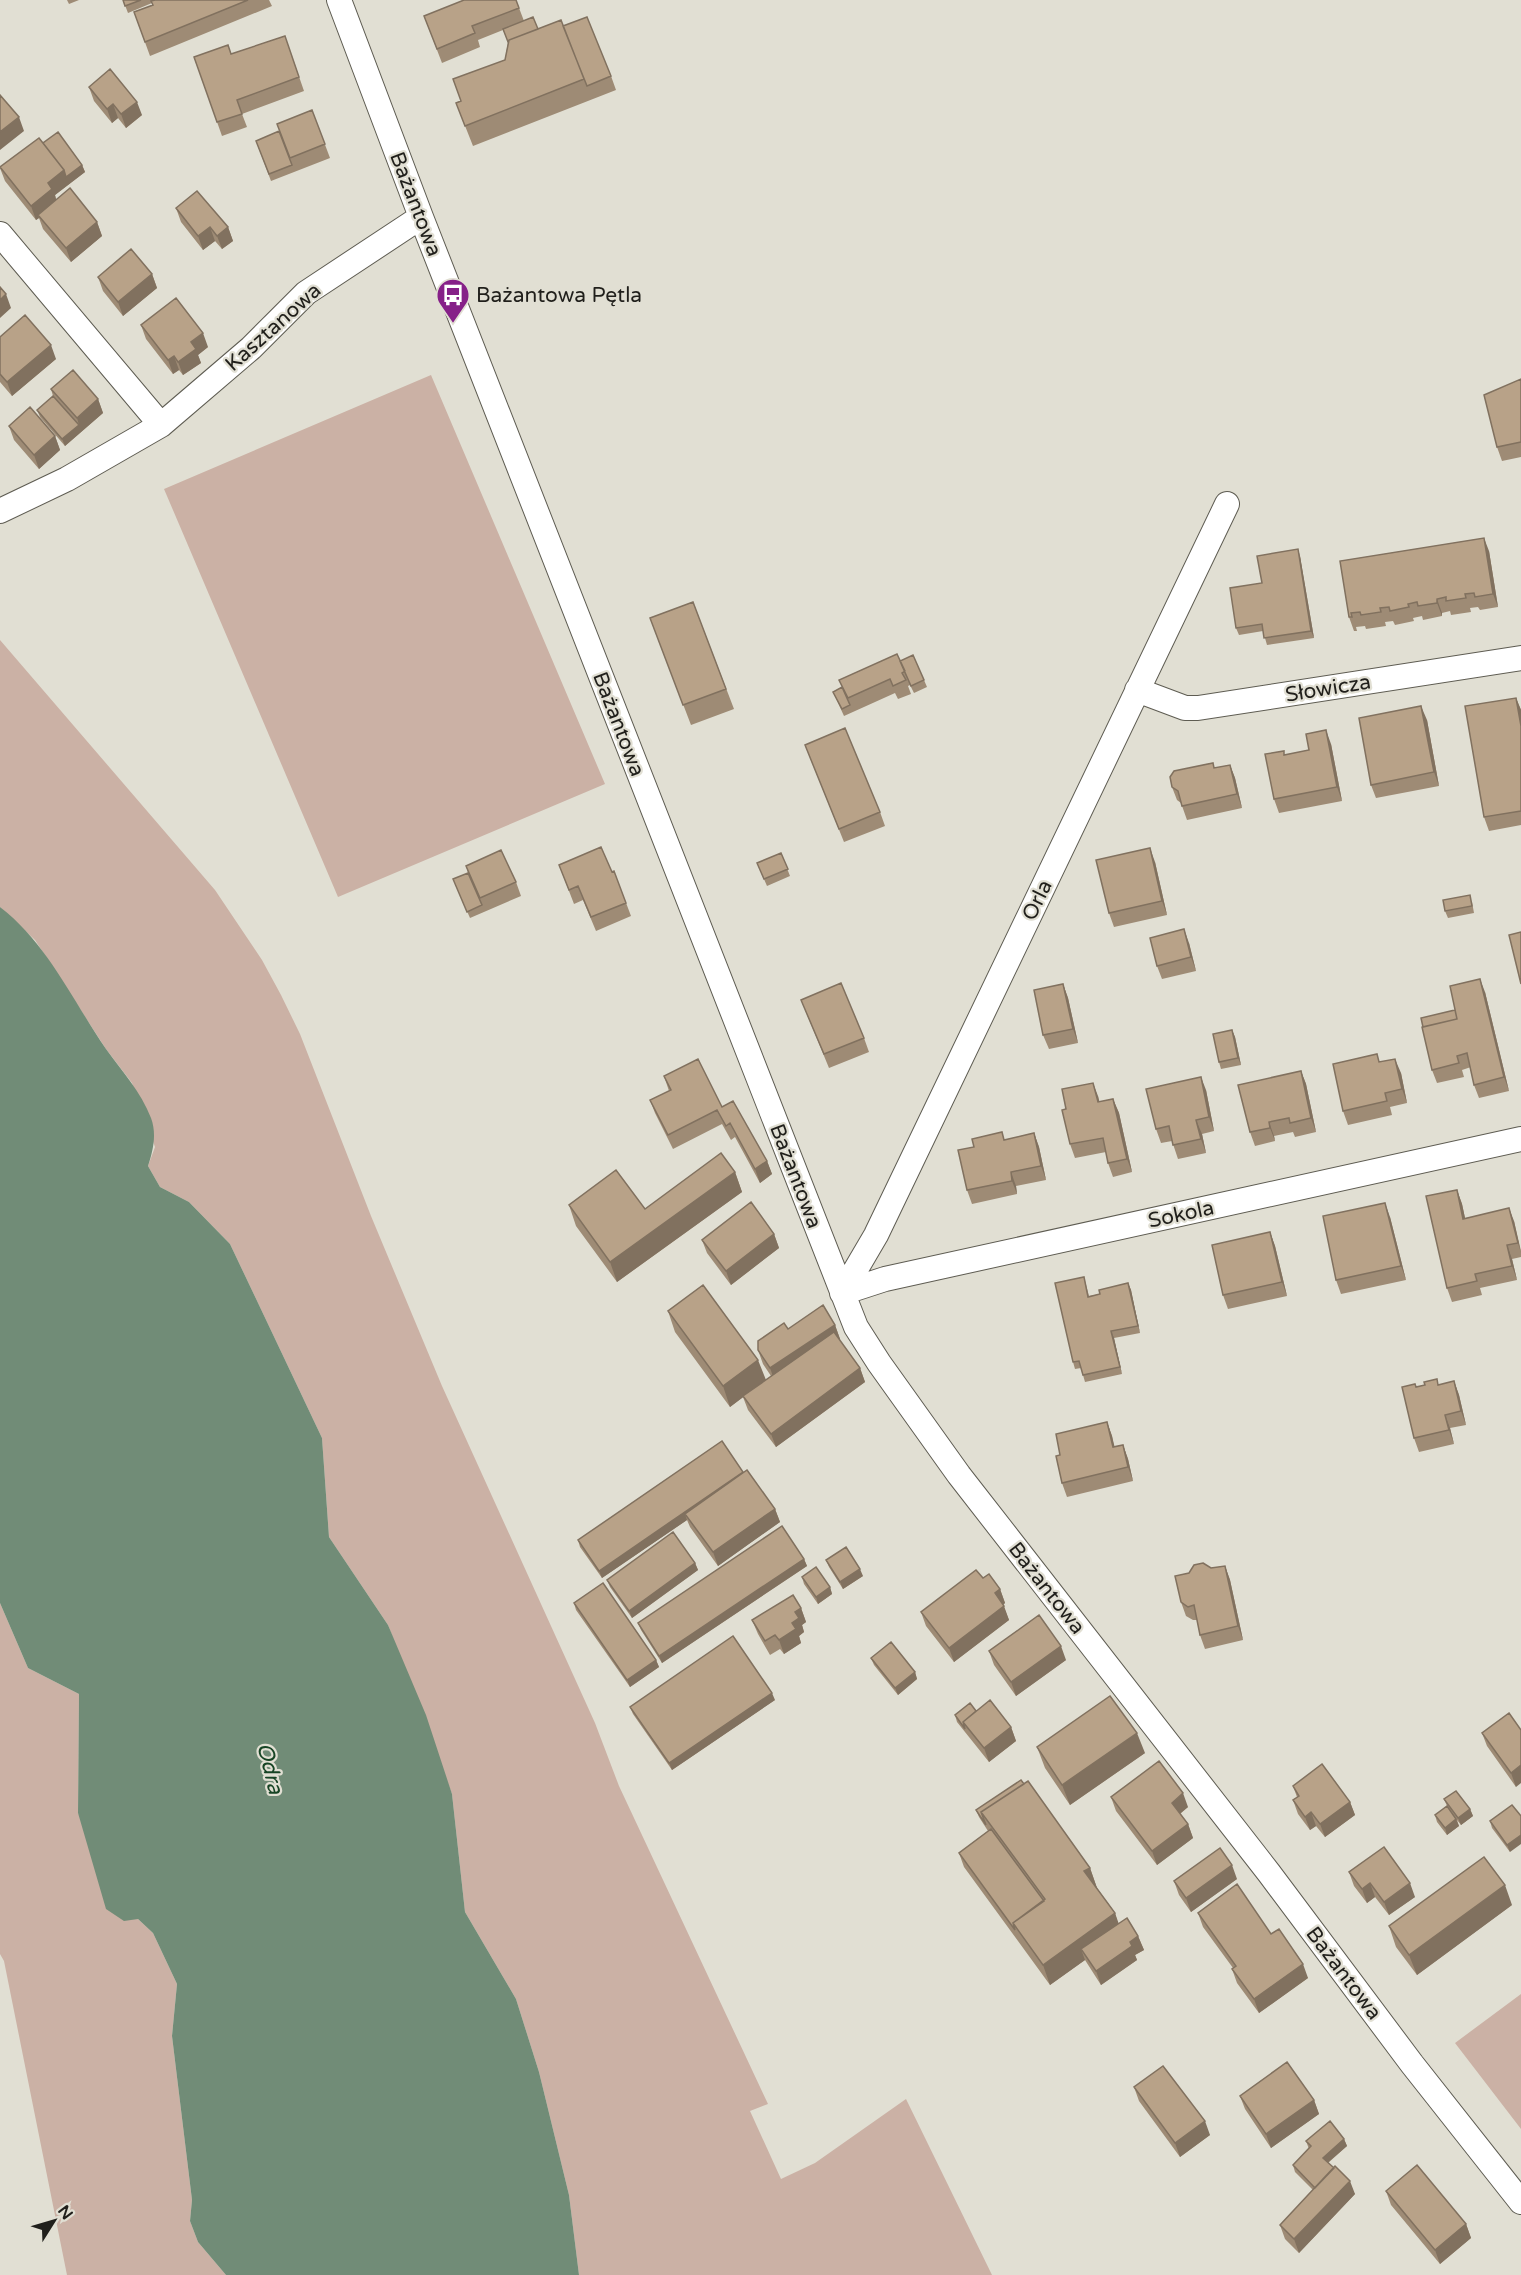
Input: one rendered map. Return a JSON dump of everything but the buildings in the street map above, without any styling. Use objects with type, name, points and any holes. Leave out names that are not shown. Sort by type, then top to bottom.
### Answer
[{"type":"street","name":"Bażantowa","points":[[339,0],[421,217],[859,1333],[959,1475],[1269,1873],[1412,2064],[1521,2202]]},
{"type":"street","name":"Kasztanowa","points":[[0,511],[66,479],[161,425],[251,348],[306,293],[421,217]]},
{"type":"street","points":[[0,234],[161,425]]},
{"type":"street","name":"Orla","points":[[842,1293],[876,1236],[1227,504]]},
{"type":"street","name":"Słowicza","points":[[1137,690],[1185,708],[1198,708],[1521,658]]},
{"type":"street","name":"Sokola","points":[[842,1293],[885,1279],[1521,1139]]},
{"type":"shaded area","points":[[431,375],[605,784],[338,897],[164,489]]},
{"type":"shaded area","points":[[0,640],[215,890],[262,960],[281,995],[300,1034],[371,1216],[442,1386],[595,1723],[619,1786],[768,2104],[750,2111],[781,2179],[815,2163],[906,2099],[992,2275],[579,2275],[569,2195],[539,2072],[516,1999],[465,1912],[452,1794],[388,1625],[329,1537],[322,1438],[230,1244],[189,1202],[160,1187],[148,1166],[155,1147],[132,1083],[106,1049],[35,940],[0,907]]},
{"type":"shaded area","points":[[0,1603],[28,1668],[79,1694],[78,1813],[138,1919],[153,1933],[177,1984],[172,2036],[192,2200],[190,2221],[198,2242],[226,2275],[67,2275],[4,1961],[0,1954]]},
{"type":"shaded area","points":[[1521,1994],[1521,2129],[1455,2043]]},
{"type":"water","name":"Odra","points":[[0,907],[17,921],[45,955],[106,1049],[142,1099],[154,1130],[153,1148],[148,1166],[160,1187],[189,1202],[230,1244],[322,1438],[329,1537],[388,1625],[426,1715],[452,1794],[465,1912],[516,1999],[539,2072],[569,2195],[579,2275],[226,2275],[198,2242],[190,2221],[192,2200],[172,2036],[177,1984],[153,1933],[138,1919],[124,1921],[106,1909],[78,1813],[79,1694],[28,1668],[0,1603]]},
{"type":"place","name":"Bażantowa Pętla","points":[[453,324]]}]
